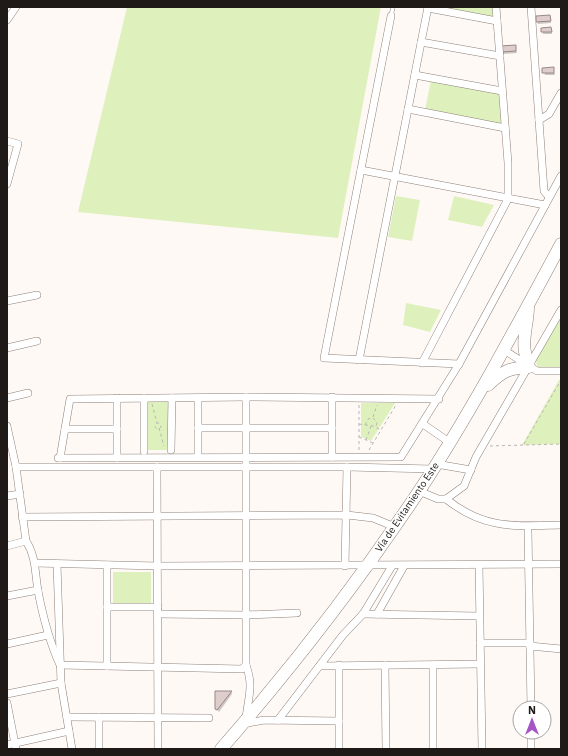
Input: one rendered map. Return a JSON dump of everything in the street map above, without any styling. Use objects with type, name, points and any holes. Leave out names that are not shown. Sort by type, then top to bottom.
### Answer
[{"type":"highway","name":"Vía de Evitamiento Este","points":[[221,749],[307,646],[395,527],[479,394],[561,244]]},
{"type":"highway","points":[[479,394],[501,373],[512,368],[529,367],[524,351],[528,322],[528,305]]},
{"type":"street","points":[[7,20],[16,7]]},
{"type":"street","points":[[359,360],[428,7],[497,21]]},
{"type":"street","points":[[422,362],[508,199],[505,128],[496,7]]},
{"type":"street","points":[[531,7],[544,191],[549,197]]},
{"type":"street","points":[[391,16],[324,358],[459,364]]},
{"type":"street","points":[[421,42],[500,56]]},
{"type":"street","points":[[415,75],[502,91]]},
{"type":"street","points":[[539,120],[549,114],[561,93]]},
{"type":"street","points":[[408,109],[505,128]]},
{"type":"street","points":[[7,141],[18,144],[7,184]]},
{"type":"street","points":[[361,170],[545,205]]},
{"type":"street","points":[[438,399],[246,397],[172,398],[148,400],[117,398],[70,399],[59,458],[401,457],[423,424],[438,399],[459,364],[561,176]]},
{"type":"street","points":[[7,301],[37,295]]},
{"type":"street","points":[[446,499],[464,486],[483,446],[561,310]]},
{"type":"street","points":[[7,348],[37,342]]},
{"type":"street","points":[[504,350],[529,367],[538,371],[561,371]]},
{"type":"street","points":[[7,398],[28,393]]},
{"type":"street","points":[[246,397],[246,665],[251,680],[251,688],[244,722],[278,720],[339,721]]},
{"type":"street","points":[[332,397],[332,457]]},
{"type":"street","points":[[117,398],[117,458]]},
{"type":"street","points":[[168,450],[172,398]]},
{"type":"street","points":[[198,398],[198,457]]},
{"type":"street","points":[[144,451],[148,400]]},
{"type":"street","points":[[423,424],[449,442]]},
{"type":"street","points":[[7,426],[9,448],[16,467],[26,541],[35,563],[38,590],[48,635],[60,665]]},
{"type":"street","points":[[198,428],[332,428]]},
{"type":"street","points":[[65,429],[117,429]]},
{"type":"street","points":[[157,466],[158,749]]},
{"type":"street","points":[[16,467],[434,466],[471,470]]},
{"type":"street","points":[[345,566],[347,467]]},
{"type":"street","points":[[419,491],[438,499],[446,499],[481,520],[492,523],[514,526],[561,525]]},
{"type":"street","points":[[7,496],[20,494]]},
{"type":"street","points":[[22,517],[347,515],[373,518],[395,527]]},
{"type":"street","points":[[528,531],[531,700]]},
{"type":"street","points":[[7,546],[26,541]]},
{"type":"street","points":[[35,563],[158,566],[404,566],[561,564]]},
{"type":"street","points":[[58,564],[61,684],[72,749]]},
{"type":"street","points":[[107,565],[107,666]]},
{"type":"street","points":[[480,565],[479,616],[482,749]]},
{"type":"street","points":[[278,720],[343,635],[363,614],[392,566]]},
{"type":"street","points":[[377,614],[404,566]]},
{"type":"street","points":[[7,596],[38,590]]},
{"type":"street","points":[[107,607],[246,615],[297,613]]},
{"type":"street","points":[[363,614],[479,616]]},
{"type":"street","points":[[7,644],[48,635]]},
{"type":"street","points":[[480,643],[530,645],[561,649]]},
{"type":"street","points":[[320,666],[480,664]]},
{"type":"street","points":[[60,665],[242,669],[246,665]]},
{"type":"street","points":[[339,665],[339,749]]},
{"type":"street","points":[[385,665],[386,749]]},
{"type":"street","points":[[433,665],[433,749]]},
{"type":"street","points":[[7,694],[61,684]]},
{"type":"street","points":[[7,703],[16,746]]},
{"type":"street","points":[[67,717],[209,718]]},
{"type":"street","points":[[99,717],[99,749]]},
{"type":"street","points":[[7,745],[16,746],[69,731]]},
{"type":"lane","points":[[391,16],[392,7]]},
{"type":"path","points":[[523,445],[561,380]]},
{"type":"path","points":[[359,397],[359,451]]},
{"type":"path","points":[[368,451],[400,398]]},
{"type":"path","points":[[148,400],[157,423],[160,425],[159,428],[168,450]]},
{"type":"path","points":[[376,427],[376,421],[373,418],[377,402]]},
{"type":"path","points":[[365,424],[368,419],[373,418]]},
{"type":"path","points":[[157,423],[155,426],[159,428]]},
{"type":"path","points":[[359,424],[371,425],[381,430]]},
{"type":"path","points":[[366,440],[371,425]]},
{"type":"path","points":[[359,436],[373,443]]},
{"type":"path","points":[[483,446],[561,444]]},
{"type":"green space","points":[[127,7],[381,7],[338,238],[78,212]]},
{"type":"green space","points":[[438,7],[494,7],[494,14],[492,18]]},
{"type":"green space","points":[[431,80],[500,93],[502,123],[499,125],[425,110]]},
{"type":"green space","points":[[396,196],[420,200],[412,241],[388,237]]},
{"type":"green space","points":[[454,196],[494,205],[482,227],[448,220]]},
{"type":"green space","points":[[406,303],[441,310],[430,332],[403,325]]},
{"type":"green space","points":[[561,314],[561,367],[537,367],[536,360]]},
{"type":"green space","points":[[559,380],[561,380],[561,444],[522,445]]},
{"type":"green space","points":[[146,402],[170,402],[170,450],[146,450]]},
{"type":"green space","points":[[361,403],[395,403],[371,441],[361,437]]},
{"type":"green space","points":[[113,572],[151,572],[151,603],[113,603]]},
{"type":"building","points":[[550,15],[551,21],[536,22],[536,16]]},
{"type":"building","points":[[551,27],[552,32],[541,32],[541,28]]},
{"type":"building","points":[[516,45],[516,51],[501,52],[500,46]]},
{"type":"building","points":[[554,67],[554,73],[542,73],[542,68]]},
{"type":"building","points":[[215,691],[232,691],[217,710],[215,709]]}]
